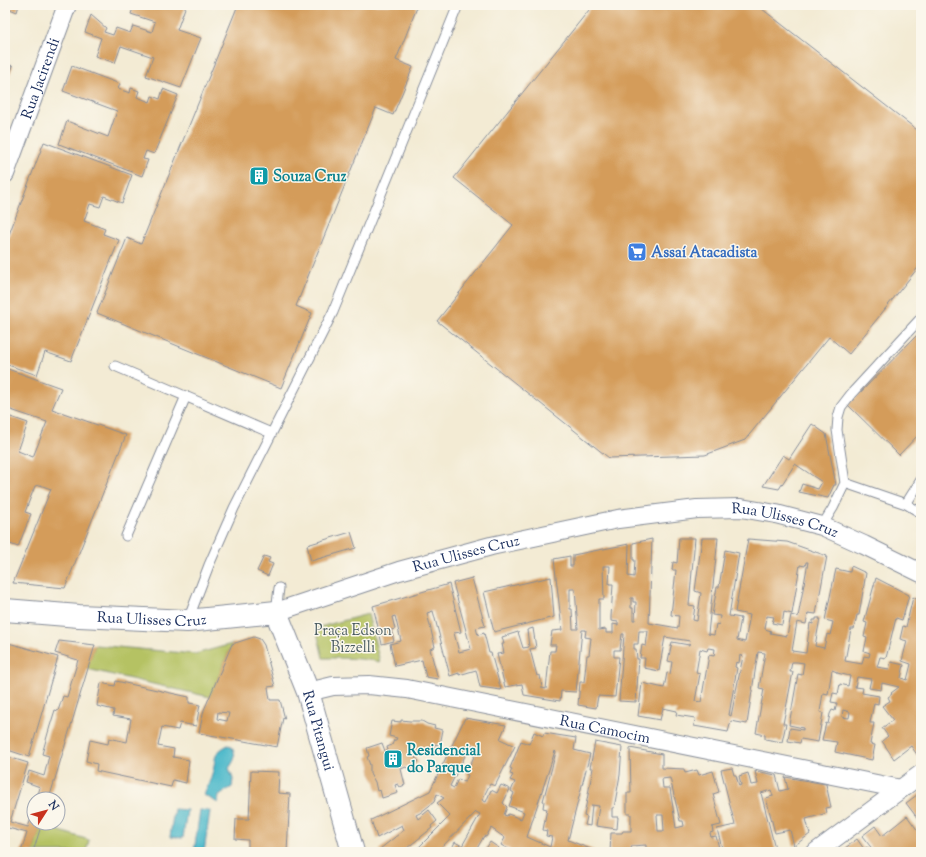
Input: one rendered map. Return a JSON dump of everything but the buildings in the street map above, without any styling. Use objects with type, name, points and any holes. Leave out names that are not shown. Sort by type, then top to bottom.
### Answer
[{"type":"street","name":"Rua Jacirendi","points":[[5,174],[68,5]]},
{"type":"street","name":"Rua Ulisses Cruz","points":[[5,610],[79,616],[188,621],[276,612],[399,571],[491,546],[618,519],[698,509],[741,508],[776,514],[822,526],[921,573]]},
{"type":"street","name":"Rua Pitangui","points":[[276,612],[308,692],[354,852]]},
{"type":"street","name":"Rua Camocim","points":[[308,692],[333,686],[369,685],[407,689],[901,789]]},
{"type":"street","points":[[816,852],[921,774]]},
{"type":"lane","points":[[188,621],[209,565],[234,508],[333,312],[458,5]]},
{"type":"lane","points":[[822,526],[833,508],[845,483],[838,430],[838,417],[841,407],[851,394],[921,318]]},
{"type":"lane","points":[[115,366],[271,433]]},
{"type":"lane","points":[[126,536],[186,396]]},
{"type":"lane","points":[[906,504],[921,480]]},
{"type":"lane","points":[[845,483],[906,504],[921,513]]},
{"type":"lane","points":[[276,612],[279,588]]},
{"type":"green space","name":"Praça Edson Bizzelli","points":[[368,614],[380,662],[345,658],[323,658],[316,628]]},
{"type":"green space","points":[[232,644],[210,697],[87,669],[95,645],[195,654]]},
{"type":"green space","points":[[39,831],[60,831],[89,840],[86,852],[33,852]]},
{"type":"water","points":[[228,745],[231,746],[235,755],[229,768],[233,779],[232,787],[219,795],[218,803],[204,795],[211,777],[217,754]]},
{"type":"water","points":[[174,809],[187,810],[183,838],[170,837]]},
{"type":"water","points":[[200,810],[210,811],[204,852],[194,852]]},
{"type":"place","name":"Souza Cruz","points":[[259,176]]},
{"type":"place","name":"Assaí Atacadista","points":[[637,252]]},
{"type":"place","name":"Residencial do Parque","points":[[393,759]]}]
